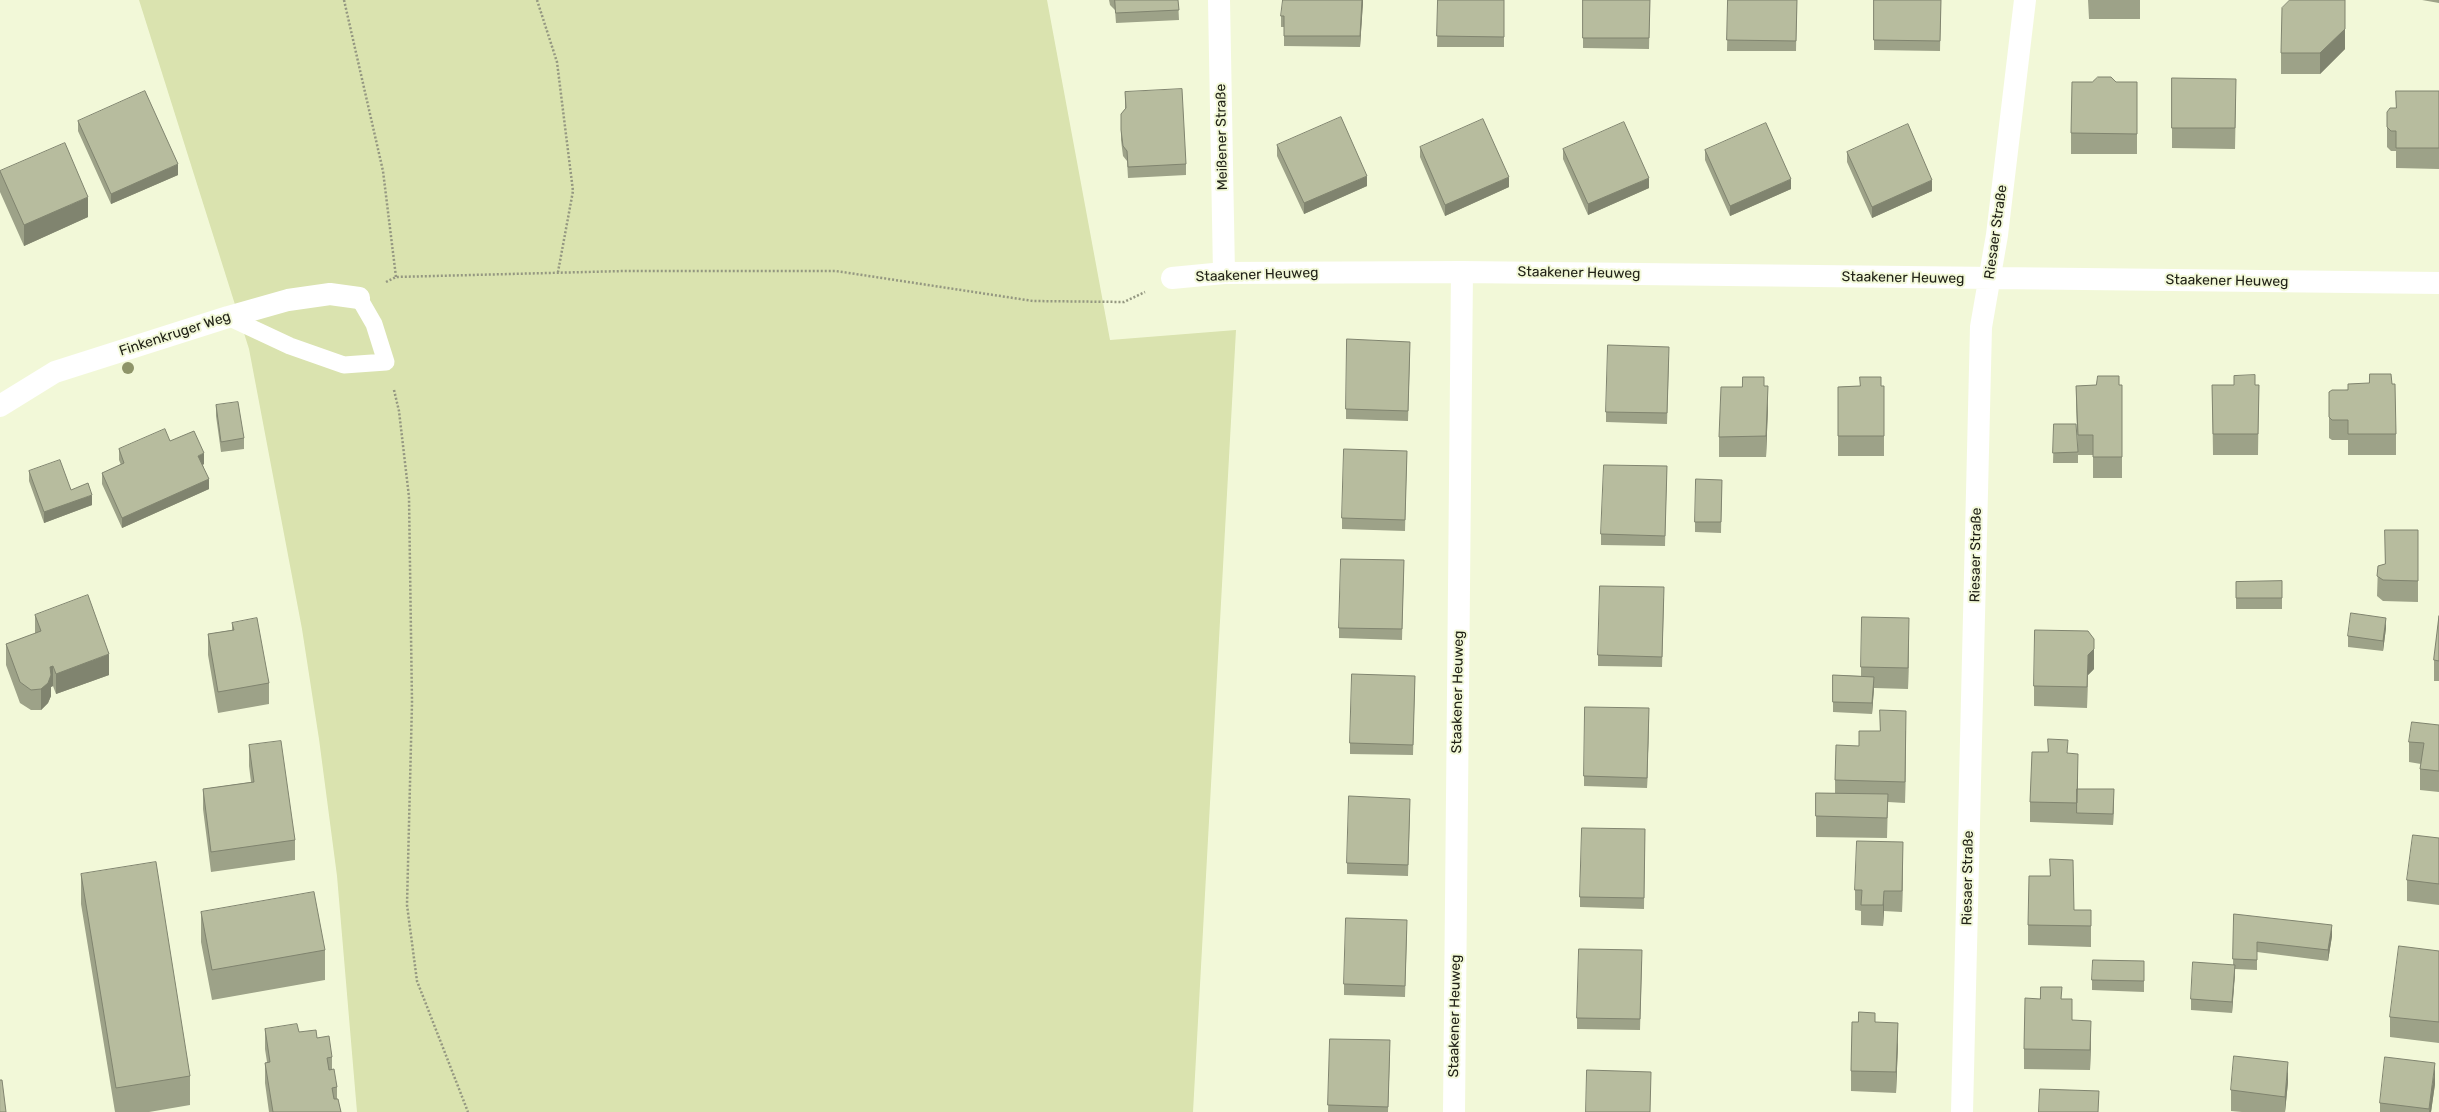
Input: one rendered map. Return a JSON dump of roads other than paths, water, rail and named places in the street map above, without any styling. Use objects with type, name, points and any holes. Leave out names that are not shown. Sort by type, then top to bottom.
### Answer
[{"type":"street","name":"Meißener Straße","points":[[1219,0],[1224,273]]},
{"type":"street","name":"Riesaer Straße","points":[[1962,1112],[1981,327],[1997,235],[2025,0]]},
{"type":"street","name":"Staakener Heuweg","points":[[1454,1112],[1462,272]]},
{"type":"street","name":"Staakener Heuweg","points":[[1172,278],[1224,273],[1462,272],[2439,283]]},
{"type":"street","name":"Finkenkruger Weg","points":[[0,406],[55,372],[228,317],[288,300],[330,294],[359,298]]},
{"type":"lane","points":[[228,317],[290,346],[344,365],[386,362],[374,324],[359,298]]}]
